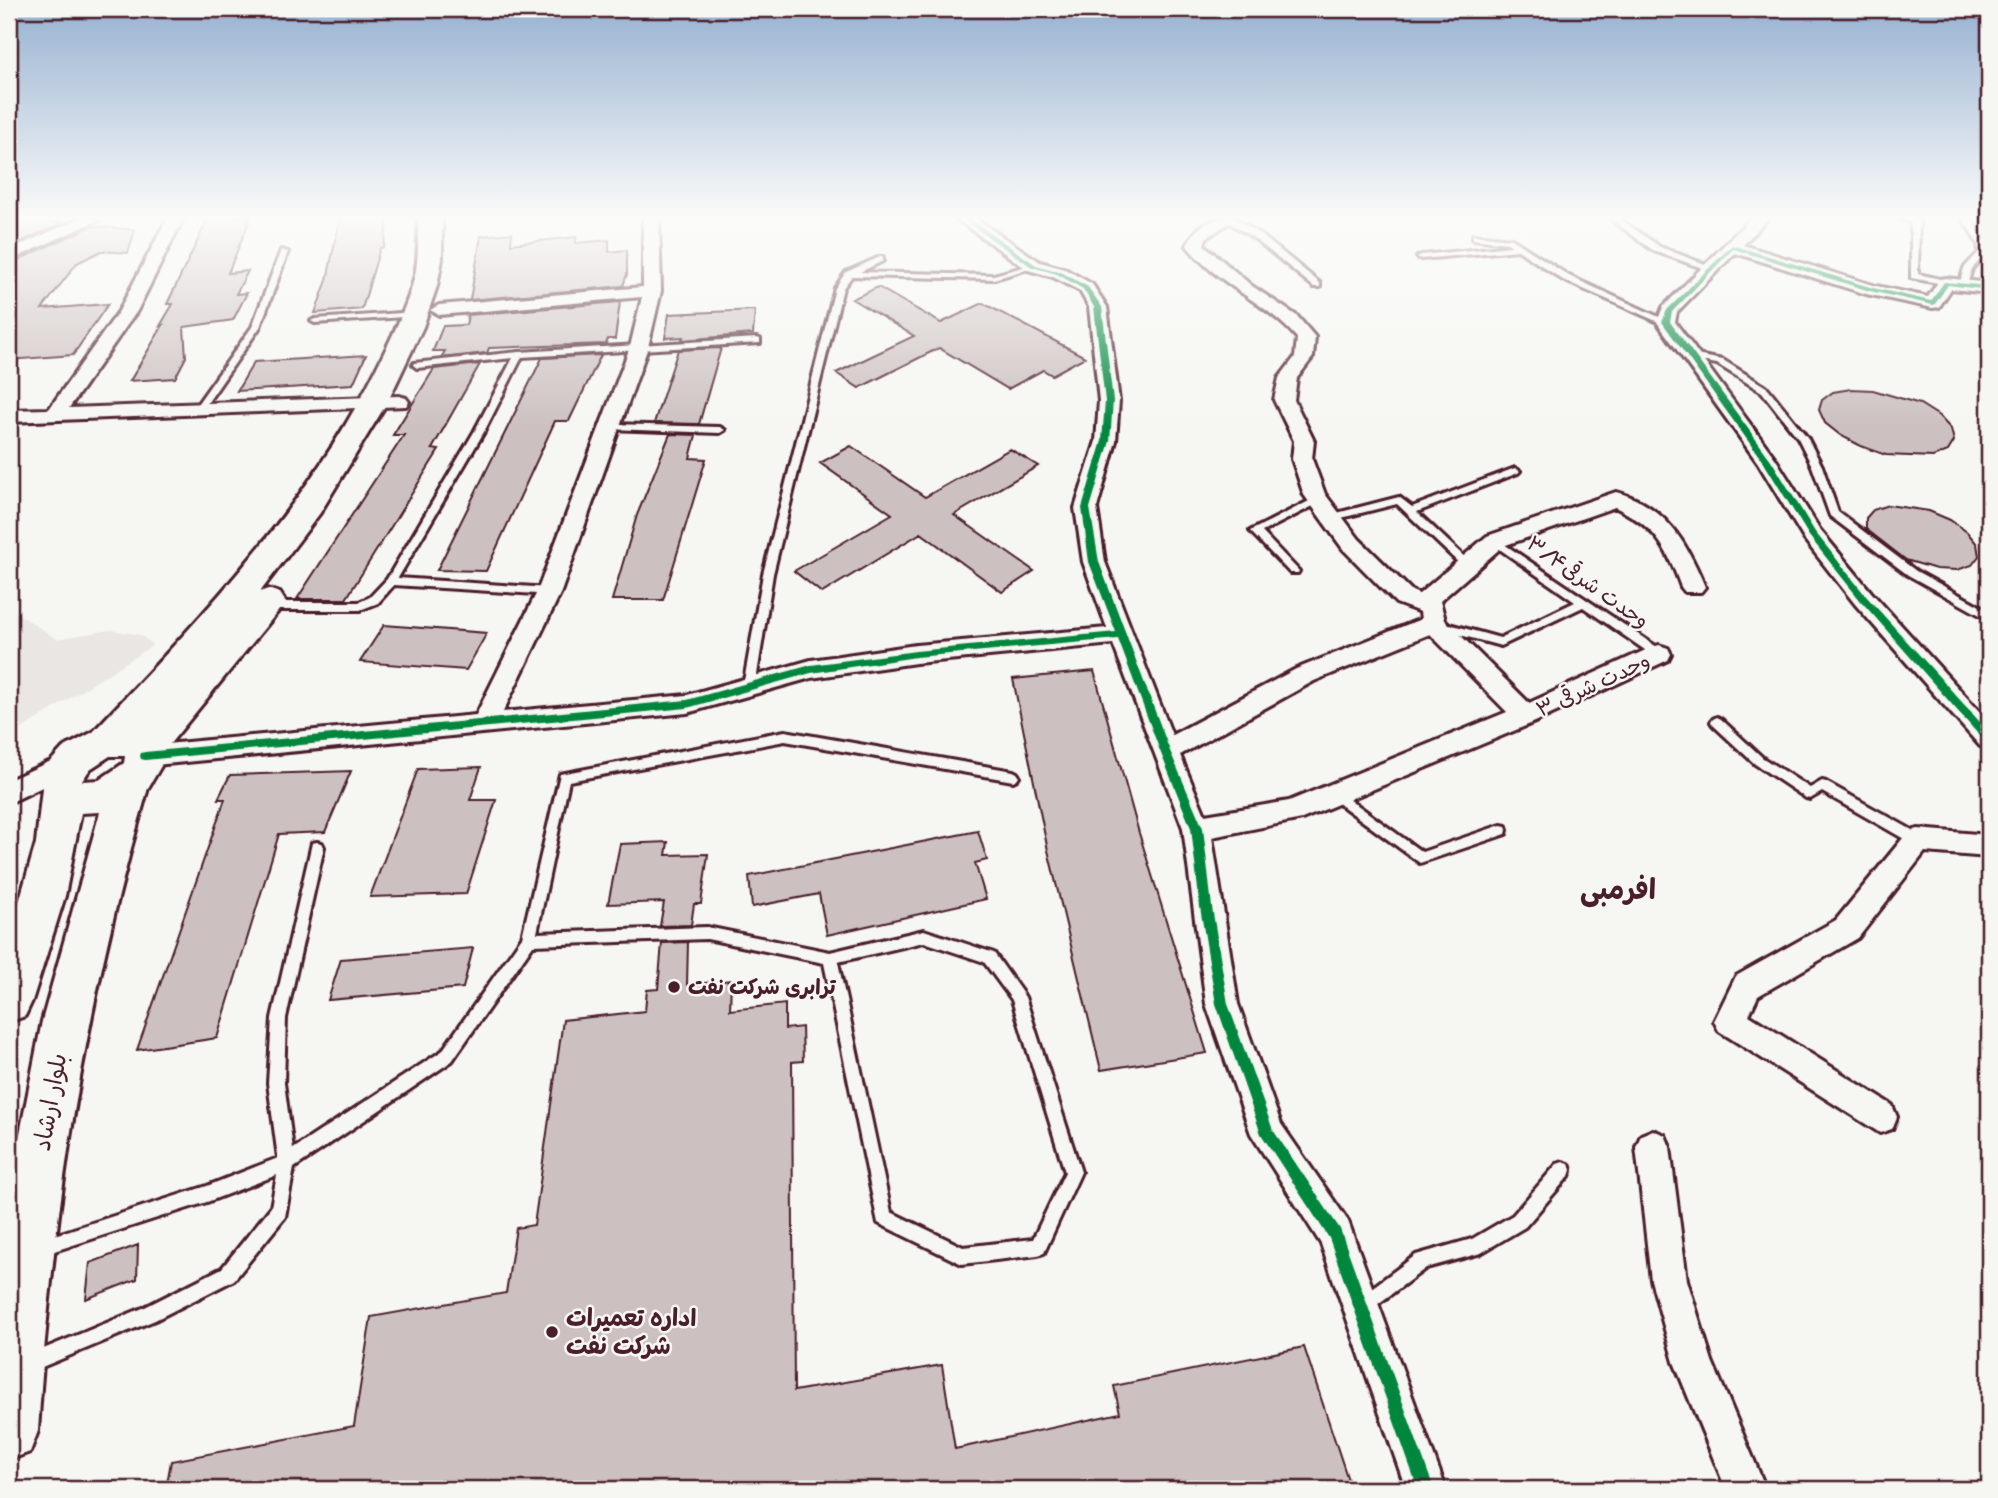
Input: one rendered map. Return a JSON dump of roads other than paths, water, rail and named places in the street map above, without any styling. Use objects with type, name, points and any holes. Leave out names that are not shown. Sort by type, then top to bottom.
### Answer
[{"type":"main road","points":[[68,774],[77,798],[104,795],[246,586],[340,460],[417,365],[427,312],[428,287]]},
{"type":"main road","points":[[132,756],[264,606],[326,519],[388,402],[440,287]]},
{"type":"main road","name":"بلوار ارشاد","points":[[9,1431],[12,1341],[73,979],[132,756]]},
{"type":"main road","points":[[9,1001],[46,891],[62,821],[68,774]]},
{"type":"street","points":[[54,416],[128,311],[140,287]]},
{"type":"street","points":[[486,721],[549,592],[612,427],[639,347],[652,287]]},
{"type":"street","points":[[1084,287],[1098,307],[1108,414],[1106,441],[1086,508],[1094,562],[1164,751],[1198,828],[1206,907],[1222,1004],[1268,1133],[1335,1234],[1426,1489]]},
{"type":"street","points":[[1242,287],[1291,320],[1306,337],[1304,357],[1288,378],[1284,400],[1304,441],[1302,459],[1319,499],[1351,544],[1404,597],[1432,616],[1527,715]]},
{"type":"street","points":[[1693,287],[1669,311],[1666,322],[1768,462],[1812,534],[1863,598],[1989,738]]},
{"type":"street","points":[[1862,287],[1933,303],[1952,287]]},
{"type":"street","points":[[427,312],[652,291]]},
{"type":"street","points":[[9,416],[388,402]]},
{"type":"street","points":[[1432,616],[1429,599],[1495,541],[1616,499],[1653,516],[1674,541],[1693,587]]},
{"type":"street","points":[[1164,751],[1305,675],[1432,616]]},
{"type":"street","points":[[132,756],[687,704],[811,669],[916,654],[1122,635]]},
{"type":"street","name":"وحدت شرقی ۳","points":[[1198,828],[1292,811],[1527,715],[1659,654]]},
{"type":"street","points":[[9,792],[68,774]]},
{"type":"street","points":[[1880,1117],[1730,1021],[1747,986],[1847,929],[1918,840],[1989,846]]},
{"type":"street","points":[[9,938],[46,891]]},
{"type":"street","points":[[1653,1147],[1669,1280],[1693,1362],[1746,1489]]},
{"type":"lane","points":[[198,410],[256,327],[271,287]]},
{"type":"lane","points":[[749,687],[768,574],[840,287]]},
{"type":"lane","points":[[1586,287],[1666,322]]},
{"type":"lane","points":[[315,321],[427,312]]},
{"type":"lane","points":[[417,365],[519,355],[757,341]]},
{"type":"lane","points":[[264,606],[360,606],[374,600],[391,581],[479,432],[519,355]]},
{"type":"lane","points":[[1691,358],[1720,362],[1765,390],[1802,437],[1817,466],[1834,514],[1912,573],[1989,617]]},
{"type":"lane","points":[[612,427],[720,430]]},
{"type":"lane","points":[[1410,511],[1515,471]]},
{"type":"lane","points":[[1294,571],[1255,531],[1319,499]]},
{"type":"lane","points":[[1333,517],[1399,500],[1467,565]]},
{"type":"lane","name":"وحدت شرقی۳/۴","points":[[1495,541],[1659,654]]},
{"type":"lane","points":[[391,581],[549,592]]},
{"type":"lane","points":[[1432,616],[1501,642],[1584,602]]},
{"type":"lane","points":[[1717,722],[1759,761],[1810,794],[1822,786],[1918,840]]},
{"type":"lane","points":[[25,1253],[207,1194],[287,1163],[447,1056],[528,939],[564,777],[785,736],[1013,776]]},
{"type":"lane","points":[[1333,793],[1420,858],[1500,830]]},
{"type":"lane","points":[[12,1341],[149,1314],[228,1274],[279,1211],[287,1163],[276,1083],[279,1018],[317,847]]},
{"type":"lane","points":[[528,939],[707,933],[830,958],[924,936],[989,957],[1018,996],[1073,1172],[1038,1247],[962,1256],[884,1217],[830,958]]},
{"type":"lane","points":[[1361,1306],[1422,1261],[1475,1247],[1519,1221],[1563,1170]]},
{"type":"place","name":"ترابری شرکت نفت","points":[[674,987]]},
{"type":"place","name":"اداره تعمیرات شرکت نفت","points":[[552,1332]]},
{"type":"district","name":"افرمبی","points":[[1618,889]]}]
